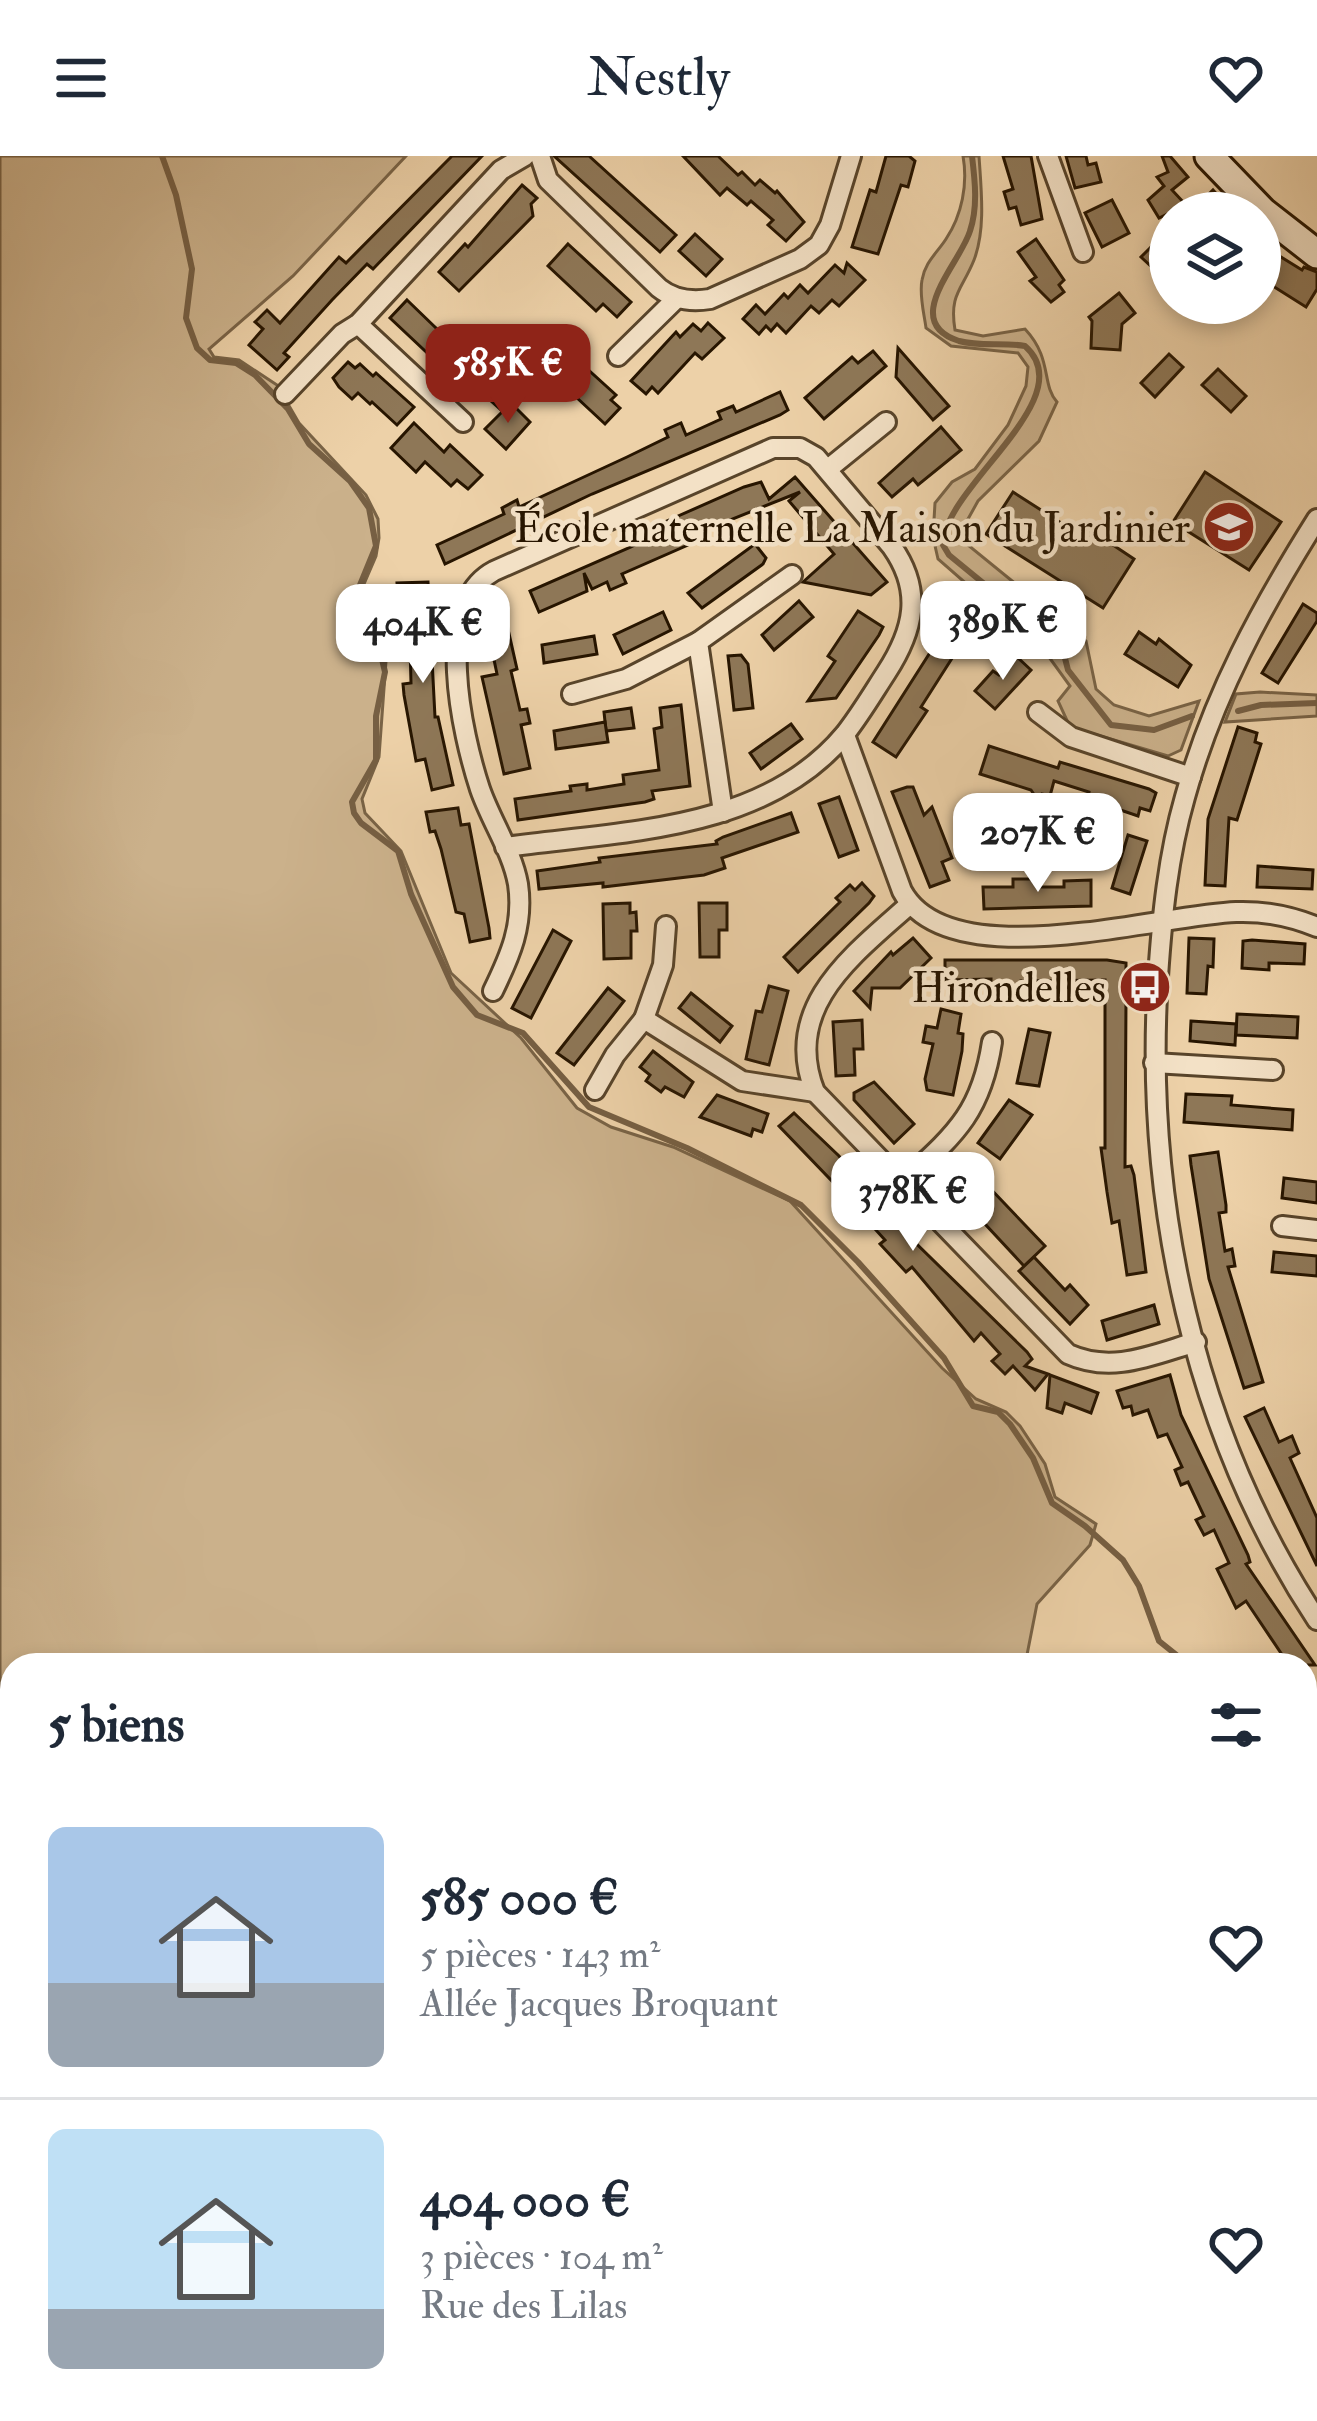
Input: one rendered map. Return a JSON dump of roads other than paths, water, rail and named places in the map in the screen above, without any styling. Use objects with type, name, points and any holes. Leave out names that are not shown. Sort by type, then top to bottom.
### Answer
[{"type":"street","points":[[285,394],[342,334],[358,324],[501,170],[525,156]]},
{"type":"street","points":[[541,156],[548,180],[659,288],[677,298],[710,299],[814,250],[830,225],[851,156]]},
{"type":"street","points":[[1048,156],[1083,251]]},
{"type":"street","points":[[1209,156],[1263,212],[1317,254]]},
{"type":"street","points":[[618,356],[677,298]]},
{"type":"street","points":[[358,324],[463,422]]},
{"type":"street","points":[[828,469],[886,422]]},
{"type":"street","points":[[493,991],[519,924],[518,886],[479,785],[460,703],[459,621],[473,586],[494,571],[773,448],[805,450],[828,469],[892,547],[913,592],[906,639],[845,734],[785,785],[723,812],[505,847]]},
{"type":"street","points":[[1316,523],[1246,637],[1191,777],[1176,830],[1163,919],[1154,1063],[1162,1184],[1196,1342],[1241,1482],[1284,1568],[1317,1620]]},
{"type":"street","points":[[572,694],[637,674],[698,642],[792,574]]},
{"type":"street","points":[[698,642],[723,812]]},
{"type":"street","points":[[1038,712],[1058,730],[1082,742],[1191,777]]},
{"type":"street","points":[[845,734],[910,904],[948,928],[1008,936],[1078,934],[1163,919],[1253,912],[1289,916],[1317,927]]},
{"type":"street","points":[[910,904],[832,977],[815,1000],[806,1046],[815,1092],[1068,1354],[1116,1364],[1196,1342]]},
{"type":"street","points":[[595,1090],[644,1019],[663,965],[666,926]]},
{"type":"street","points":[[644,1019],[742,1081],[815,1092]]},
{"type":"street","points":[[901,1184],[947,1141],[975,1106],[992,1042]]},
{"type":"street","points":[[1154,1063],[1273,1070]]},
{"type":"street","points":[[1282,1226],[1317,1230]]},
{"type":"waterway","points":[[162,156],[192,269],[186,318],[197,348],[210,360],[236,363],[255,375],[288,409],[309,444],[350,481],[369,508],[376,546],[349,612],[381,655],[385,672],[376,716],[376,760],[352,802],[361,823],[398,851],[411,894],[453,987],[477,1015],[523,1033],[589,1107],[687,1148],[801,1205],[944,1358],[973,1406],[998,1412],[1010,1424],[1033,1458],[1052,1503],[1123,1560],[1139,1586],[1159,1641],[1174,1653]]},
{"type":"waterway","points":[[972,156],[973,222],[938,291],[934,320],[942,332],[959,341],[1025,346],[1038,367],[1037,391],[1025,417],[964,497],[949,522],[943,545],[999,596],[1026,603],[1058,631],[1068,670],[1111,725],[1154,730],[1192,716]]},
{"type":"waterway","points":[[1238,711],[1261,705],[1317,703]]},
{"type":"place","name":"École maternelle La Maison du Jardinier","points":[[1229,527]]},
{"type":"place","name":"Hirondelles","points":[[1145,987]]}]
